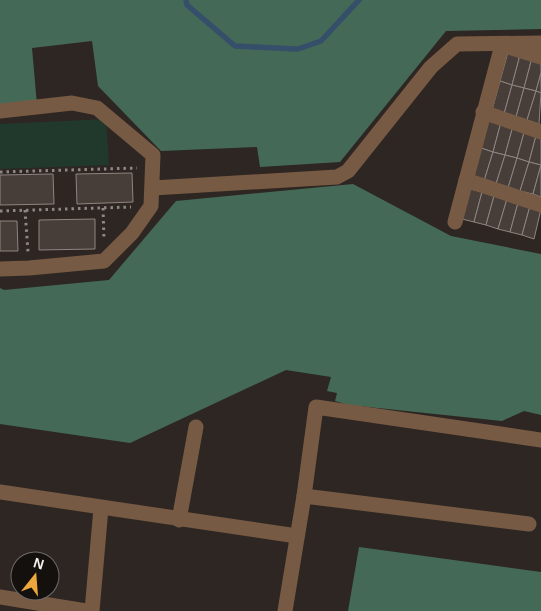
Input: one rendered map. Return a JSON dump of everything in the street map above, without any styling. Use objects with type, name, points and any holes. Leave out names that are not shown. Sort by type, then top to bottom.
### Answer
[{"type":"street","points":[[153,188],[337,177],[348,170],[431,66],[457,44],[476,42],[502,45],[541,57]]},
{"type":"street","points":[[502,45],[541,42]]},
{"type":"street","points":[[455,222],[502,45]]},
{"type":"street","points":[[0,112],[72,103],[97,108],[153,155],[151,206],[132,233],[104,261],[0,269]]},
{"type":"street","points":[[483,112],[541,132]]},
{"type":"street","points":[[466,180],[541,205]]},
{"type":"street","points":[[285,611],[304,496],[316,407],[541,440]]},
{"type":"street","points":[[179,520],[196,427]]},
{"type":"street","points":[[0,492],[297,536]]},
{"type":"street","points":[[304,496],[529,524]]},
{"type":"street","points":[[92,611],[101,508]]},
{"type":"street","points":[[0,597],[86,611]]},
{"type":"path","points":[[0,172],[153,168]]},
{"type":"path","points":[[0,211],[151,206]]},
{"type":"path","points":[[103,208],[104,261]]},
{"type":"path","points":[[25,210],[29,268]]},
{"type":"green space","points":[[0,0],[541,0],[541,29],[446,31],[340,162],[260,167],[257,147],[161,151],[98,86],[92,41],[32,48],[37,105],[0,106]]},
{"type":"green space","points":[[106,119],[109,165],[0,169],[0,124]]},
{"type":"green space","points":[[353,184],[451,236],[541,254],[541,415],[524,411],[502,421],[349,405],[335,401],[337,393],[327,391],[331,377],[286,370],[130,443],[0,424],[0,288],[4,290],[109,280],[176,201]]},
{"type":"green space","points":[[359,547],[541,572],[541,611],[348,611]]},
{"type":"building","points":[[508,52],[520,55],[512,85],[500,81]]},
{"type":"building","points":[[520,55],[532,58],[524,88],[512,85]]},
{"type":"building","points":[[532,58],[541,61],[541,73],[536,91],[524,88]]},
{"type":"building","points":[[541,73],[541,93],[536,91]]},
{"type":"building","points":[[500,81],[512,85],[504,114],[492,110]]},
{"type":"building","points":[[512,85],[524,88],[516,117],[504,114]]},
{"type":"building","points":[[524,88],[536,91],[527,120],[516,117]]},
{"type":"building","points":[[536,91],[541,93],[539,124],[527,120]]},
{"type":"building","points":[[489,119],[501,122],[493,152],[481,148]]},
{"type":"building","points":[[501,122],[513,126],[505,155],[493,152]]},
{"type":"building","points":[[513,126],[525,129],[517,158],[505,155]]},
{"type":"building","points":[[525,129],[537,132],[529,162],[517,158]]},
{"type":"building","points":[[537,132],[541,133],[541,165],[529,162]]},
{"type":"building","points":[[481,148],[493,152],[484,181],[472,178]]},
{"type":"building","points":[[493,152],[505,155],[496,184],[484,181]]},
{"type":"building","points":[[505,155],[517,158],[508,188],[496,184]]},
{"type":"building","points":[[517,158],[529,162],[520,191],[508,188]]},
{"type":"building","points":[[529,162],[541,165],[533,194],[520,191]]},
{"type":"building","points":[[541,165],[541,197],[533,194]]},
{"type":"building","points":[[132,173],[133,202],[77,204],[76,174]]},
{"type":"building","points":[[53,174],[54,204],[0,205],[0,175]]},
{"type":"building","points":[[470,189],[482,192],[474,222],[462,219]]},
{"type":"building","points":[[482,192],[494,196],[486,225],[474,222]]},
{"type":"building","points":[[494,196],[507,199],[498,229],[486,225]]},
{"type":"building","points":[[507,199],[518,203],[510,232],[498,229]]},
{"type":"building","points":[[518,203],[530,206],[522,235],[510,232]]},
{"type":"building","points":[[530,206],[541,209],[534,239],[522,235]]},
{"type":"building","points":[[95,219],[95,249],[39,250],[39,220]]},
{"type":"building","points":[[0,221],[17,221],[18,251],[0,251]]},
{"type":"waterway","points":[[186,0],[187,5],[235,46],[298,49],[321,41],[359,0]]}]
